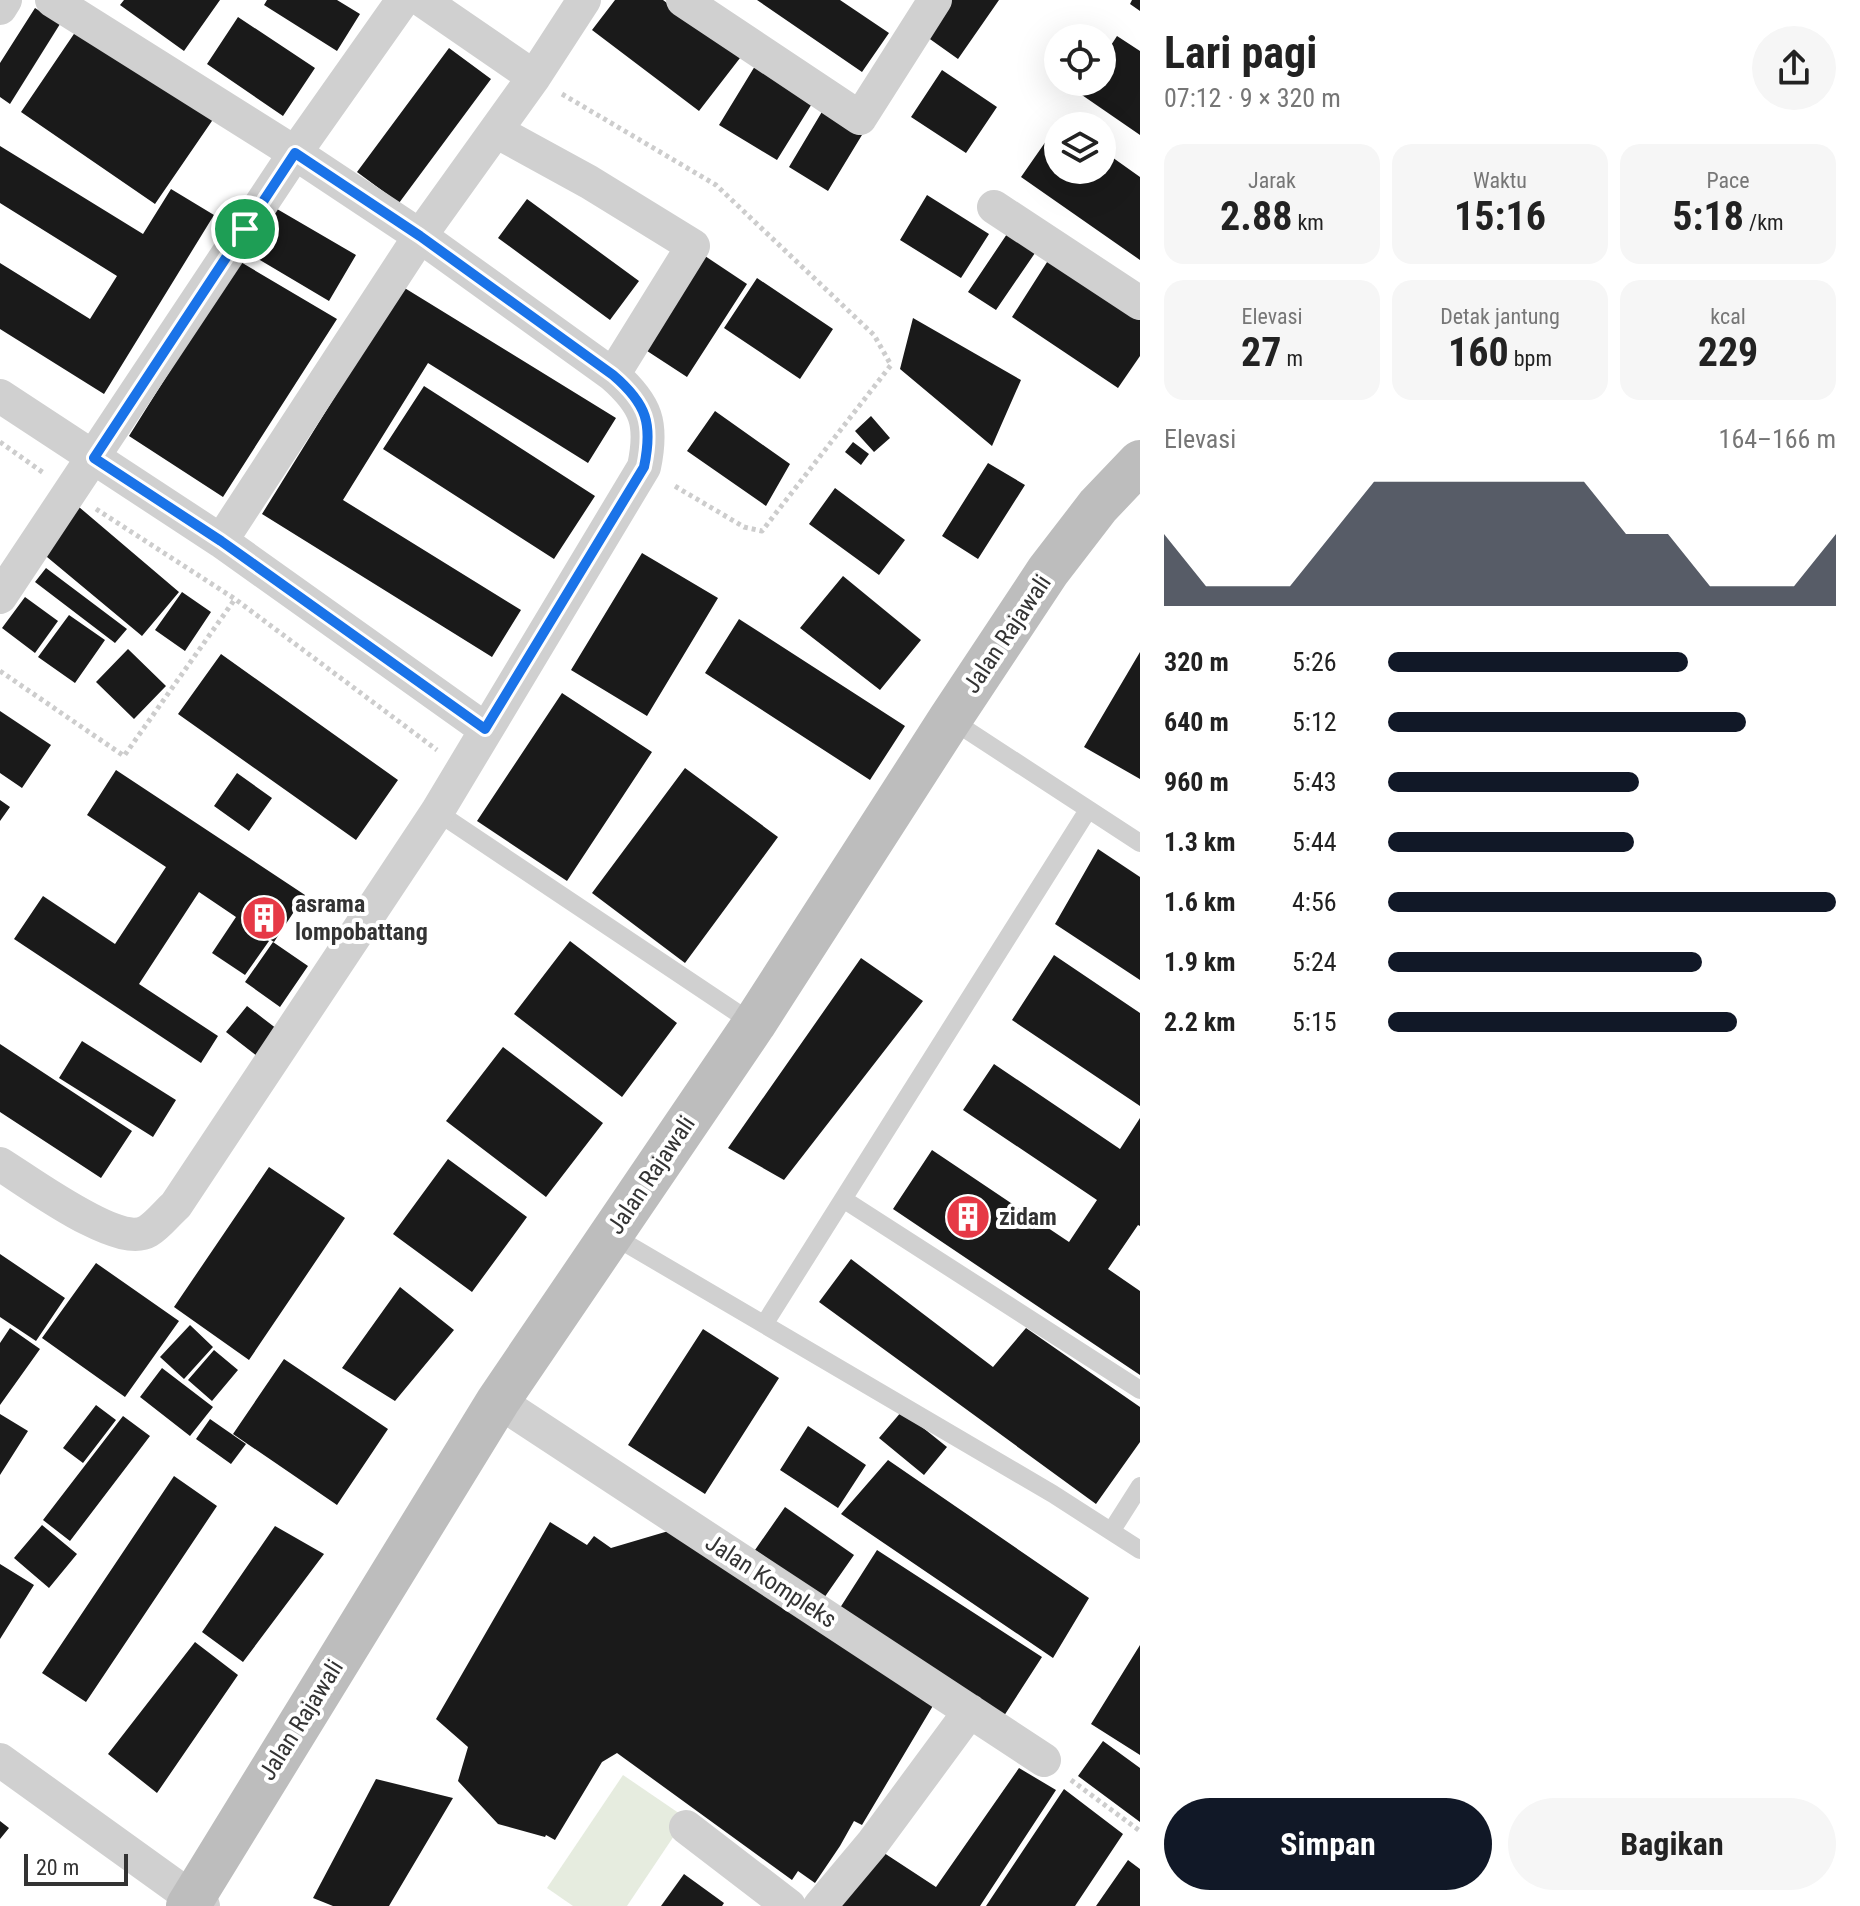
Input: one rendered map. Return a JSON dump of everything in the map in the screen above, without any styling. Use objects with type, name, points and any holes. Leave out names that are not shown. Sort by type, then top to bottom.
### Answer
[{"type":"main road","name":"Jalan Rajawali","points":[[194,1903],[498,1401],[754,1024],[1048,571],[1098,506],[1140,462]]},
{"type":"street","points":[[0,8],[5,0]]},
{"type":"street","points":[[0,1164],[104,1228],[129,1234],[147,1232],[176,1205],[437,812],[644,467],[649,443],[646,419],[634,393],[613,375],[420,236],[52,0]]},
{"type":"street","points":[[0,597],[295,153],[403,0]]},
{"type":"street","points":[[422,0],[545,61]]},
{"type":"street","points":[[221,541],[420,236],[545,61],[584,0]]},
{"type":"street","points":[[683,0],[860,118],[935,0]]},
{"type":"street","points":[[496,131],[589,182],[693,246],[613,375]]},
{"type":"street","points":[[994,207],[1140,303]]},
{"type":"street","points":[[0,396],[221,541],[485,729]]},
{"type":"street","name":"Jalan Kompleks","points":[[498,1401],[1044,1760]]},
{"type":"street","points":[[820,1906],[872,1844],[970,1711]]},
{"type":"street","points":[[0,1760],[194,1903]]},
{"type":"street","points":[[686,1827],[789,1906]]},
{"type":"lane","points":[[950,719],[1140,843]]},
{"type":"lane","points":[[765,1323],[1088,810]]},
{"type":"lane","points":[[437,812],[754,1024]]},
{"type":"lane","points":[[843,1199],[1140,1390]]},
{"type":"lane","points":[[610,1234],[765,1323],[1112,1530],[1140,1550]]},
{"type":"lane","points":[[1112,1530],[1140,1486]]},
{"type":"path","points":[[545,61],[716,185],[874,335],[891,365],[762,531],[744,527],[644,467]]},
{"type":"path","points":[[0,442],[235,599],[463,769]]},
{"type":"path","points":[[0,671],[124,756],[235,599]]},
{"type":"path","points":[[1044,1760],[1140,1831]]},
{"type":"shaded area","points":[[623,1775],[686,1818],[627,1906],[573,1906],[547,1888]]},
{"type":"building","points":[[124,0],[220,0],[184,51],[120,5]]},
{"type":"building","points":[[267,0],[337,0],[360,14],[337,51],[264,5]]},
{"type":"building","points":[[615,0],[663,0],[740,58],[699,111],[592,30]]},
{"type":"building","points":[[757,0],[840,0],[889,33],[862,72]]},
{"type":"building","points":[[942,0],[999,0],[958,59],[920,32]]},
{"type":"building","points":[[1132,0],[1140,0],[1140,11],[1130,4]]},
{"type":"building","points":[[35,8],[60,24],[10,104],[0,97],[0,63]]},
{"type":"building","points":[[238,17],[315,68],[283,116],[207,64]]},
{"type":"building","points":[[80,25],[214,118],[155,204],[21,112]]},
{"type":"building","points":[[1116,38],[1140,51],[1140,135],[1116,118],[1116,112],[1107,112],[1083,96],[1116,96]]},
{"type":"building","points":[[449,48],[491,79],[399,203],[357,172]]},
{"type":"building","points":[[755,66],[813,102],[777,160],[719,125]]},
{"type":"building","points":[[942,70],[997,107],[966,153],[911,117]]},
{"type":"building","points":[[826,105],[865,130],[828,191],[789,167]]},
{"type":"building","points":[[1044,144],[1044,184],[1116,184],[1116,160],[1140,177],[1140,260],[1021,177]]},
{"type":"building","points":[[0,146],[143,234],[171,189],[214,215],[104,394],[0,329],[0,263],[90,319],[117,276],[0,203]]},
{"type":"building","points":[[927,195],[989,234],[961,278],[900,240]]},
{"type":"building","points":[[527,199],[639,281],[610,320],[498,238]]},
{"type":"building","points":[[265,202],[356,255],[329,301],[238,247]]},
{"type":"building","points":[[1007,234],[1035,253],[996,310],[968,292]]},
{"type":"building","points":[[702,254],[747,284],[687,377],[641,347]]},
{"type":"building","points":[[1049,259],[1140,320],[1140,356],[1118,388],[1012,317]]},
{"type":"building","points":[[239,261],[337,319],[223,497],[129,436]]},
{"type":"building","points":[[757,278],[833,329],[800,379],[724,328]]},
{"type":"building","points":[[403,287],[616,418],[588,463],[428,363],[343,500],[521,610],[492,657],[262,514]]},
{"type":"building","points":[[913,318],[1021,380],[992,446],[900,369]]},
{"type":"building","points":[[424,386],[595,496],[554,559],[383,449]]},
{"type":"building","points":[[715,411],[790,464],[766,506],[687,451]]},
{"type":"building","points":[[871,416],[890,438],[874,452],[855,431]]},
{"type":"building","points":[[853,442],[869,454],[861,465],[845,452]]},
{"type":"building","points":[[988,463],[1025,485],[978,559],[942,536]]},
{"type":"building","points":[[835,488],[905,540],[879,575],[809,524]]},
{"type":"building","points":[[79,507],[179,592],[142,636],[41,552]]},
{"type":"building","points":[[642,553],[718,598],[647,716],[571,670]]},
{"type":"building","points":[[46,568],[127,629],[115,643],[35,582]]},
{"type":"building","points":[[843,576],[921,640],[880,690],[800,628]]},
{"type":"building","points":[[182,592],[211,612],[185,651],[155,630]]},
{"type":"building","points":[[25,597],[58,621],[35,653],[2,628]]},
{"type":"building","points":[[69,615],[105,640],[75,683],[38,657]]},
{"type":"building","points":[[739,619],[905,726],[870,780],[705,673]]},
{"type":"building","points":[[128,649],[166,686],[134,719],[96,682]]},
{"type":"building","points":[[1140,652],[1140,779],[1084,747]]},
{"type":"building","points":[[221,654],[398,780],[356,840],[178,714]]},
{"type":"building","points":[[562,693],[652,752],[567,881],[477,821]]},
{"type":"building","points":[[0,711],[51,745],[22,788],[0,773]]},
{"type":"building","points":[[685,768],[778,837],[685,963],[592,893]]},
{"type":"building","name":"asrama lompobattang","points":[[116,770],[305,895],[274,942],[250,926],[269,941],[245,975],[212,953],[236,917],[199,892],[139,984],[218,1036],[201,1063],[14,939],[43,896],[115,944],[166,867],[87,815]]},
{"type":"building","points":[[237,773],[272,798],[249,831],[214,806]]},
{"type":"building","points":[[0,800],[10,807],[0,821]]},
{"type":"building","points":[[1098,849],[1140,877],[1140,980],[1055,924]]},
{"type":"building","points":[[570,941],[677,1023],[622,1097],[514,1014]]},
{"type":"building","points":[[273,942],[308,966],[280,1007],[245,982]]},
{"type":"building","points":[[1054,955],[1140,1013],[1140,1106],[1012,1020]]},
{"type":"building","points":[[861,958],[923,1001],[784,1180],[728,1148]]},
{"type":"building","points":[[247,1006],[277,1029],[257,1056],[226,1032]]},
{"type":"building","points":[[82,1041],[176,1100],[153,1137],[59,1078]]},
{"type":"building","points":[[0,1044],[132,1131],[101,1178],[0,1112]]},
{"type":"building","points":[[503,1047],[603,1123],[546,1197],[446,1121]]},
{"type":"building","name":"zidam","points":[[994,1064],[1120,1149],[1140,1118],[1140,1226],[1108,1269],[1140,1291],[1140,1375],[893,1209],[932,1150],[1069,1242],[1097,1200],[963,1110]]},
{"type":"building","points":[[448,1159],[527,1217],[472,1292],[393,1234]]},
{"type":"building","points":[[269,1167],[345,1218],[249,1360],[174,1307]]},
{"type":"building","points":[[0,1254],[65,1298],[36,1341],[0,1317]]},
{"type":"building","points":[[851,1259],[993,1367],[1026,1328],[1140,1407],[1140,1442],[1096,1504],[819,1302]]},
{"type":"building","points":[[96,1263],[179,1321],[125,1397],[42,1338]]},
{"type":"building","points":[[400,1287],[454,1330],[395,1401],[342,1368]]},
{"type":"building","points":[[190,1325],[213,1347],[184,1379],[160,1357]]},
{"type":"building","points":[[10,1328],[40,1349],[0,1405],[0,1343]]},
{"type":"building","points":[[703,1329],[779,1378],[705,1494],[628,1445]]},
{"type":"building","points":[[214,1350],[238,1370],[212,1401],[188,1380]]},
{"type":"building","points":[[284,1359],[388,1429],[337,1505],[233,1434]]},
{"type":"building","points":[[162,1368],[213,1407],[190,1436],[140,1397]]},
{"type":"building","points":[[96,1405],[116,1420],[83,1463],[63,1448]]},
{"type":"building","points":[[902,1411],[947,1447],[924,1475],[879,1438]]},
{"type":"building","points":[[0,1414],[28,1431],[0,1475]]},
{"type":"building","points":[[123,1416],[150,1436],[70,1541],[43,1520]]},
{"type":"building","points":[[210,1419],[246,1444],[231,1464],[196,1439]]},
{"type":"building","points":[[808,1426],[866,1465],[838,1508],[780,1470]]},
{"type":"building","points":[[888,1460],[1089,1598],[1053,1658],[841,1514]]},
{"type":"building","points":[[174,1476],[217,1506],[86,1702],[42,1673]]},
{"type":"building","points":[[785,1507],[854,1555],[824,1598],[755,1550]]},
{"type":"building","points":[[550,1522],[587,1545],[594,1536],[611,1548],[682,1527],[937,1699],[862,1825],[854,1821],[815,1883],[798,1871],[792,1880],[617,1753],[602,1762],[555,1840],[498,1824],[458,1781],[468,1747],[436,1719]]},
{"type":"building","points":[[42,1525],[77,1554],[49,1588],[14,1558]]},
{"type":"building","points":[[275,1526],[324,1554],[243,1662],[202,1632]]},
{"type":"building","points":[[877,1550],[1042,1657],[1002,1719],[838,1611]]},
{"type":"building","points":[[0,1564],[34,1585],[0,1639]]},
{"type":"building","points":[[195,1642],[238,1675],[157,1793],[108,1754]]},
{"type":"building","points":[[1140,1645],[1140,1755],[1091,1724]]},
{"type":"building","points":[[1103,1741],[1140,1768],[1140,1822],[1078,1776]]},
{"type":"building","points":[[1019,1768],[1056,1790],[980,1906],[840,1906],[878,1849],[936,1887]]},
{"type":"building","points":[[376,1779],[453,1798],[389,1906],[333,1906],[313,1898]]},
{"type":"building","points":[[1064,1789],[1123,1834],[1075,1906],[986,1906]]},
{"type":"building","points":[[0,1821],[9,1828],[0,1839]]},
{"type":"building","points":[[1128,1860],[1140,1869],[1140,1906],[1096,1906]]},
{"type":"building","points":[[684,1874],[724,1903],[722,1906],[661,1906]]},
{"type":"place","name":"asrama lompobattang","points":[[264,918]]},
{"type":"place","name":"zidam","points":[[968,1217]]},
{"type":"route","points":[[295,153],[420,236],[634,393],[646,419],[649,443],[644,467],[485,729],[221,541],[94,458],[245,229],[295,153]]}]
